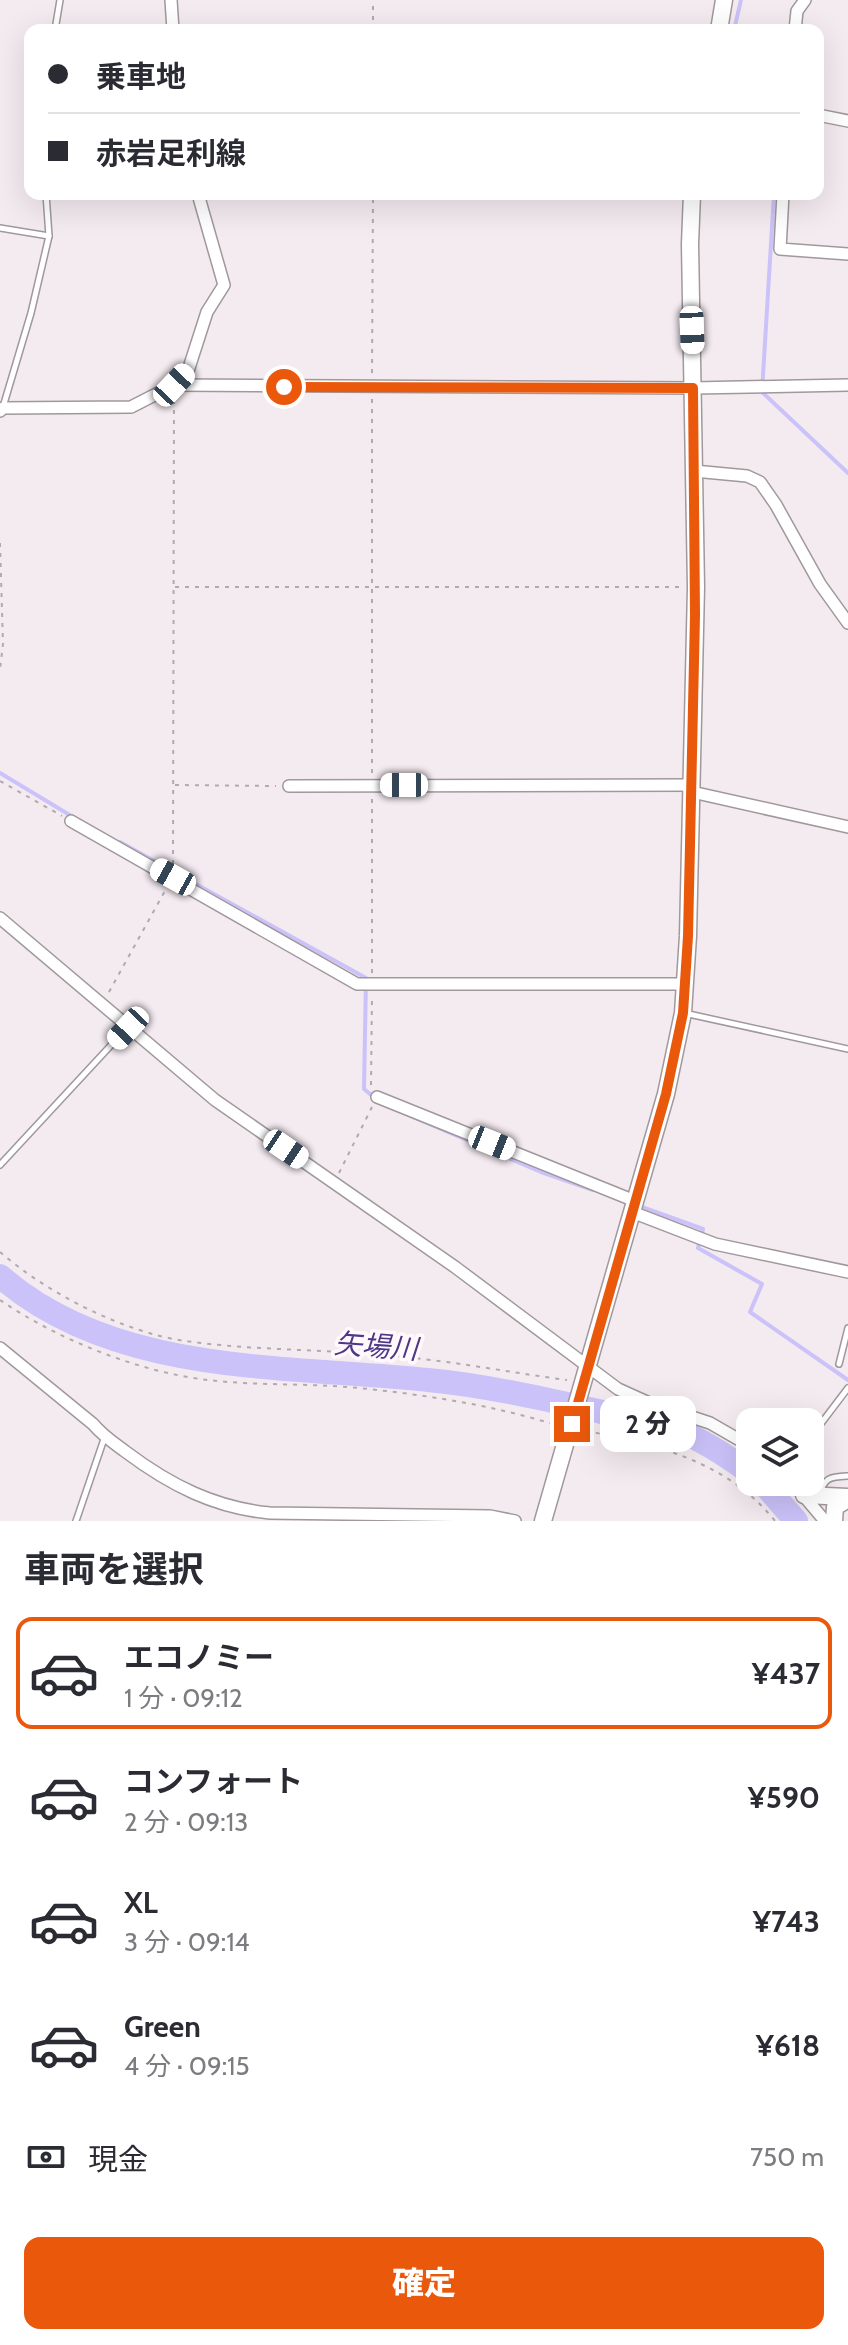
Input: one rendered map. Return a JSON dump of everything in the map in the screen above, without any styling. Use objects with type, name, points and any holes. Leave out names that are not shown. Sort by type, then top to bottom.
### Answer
[{"type":"main road","points":[[720,24],[724,0]]},
{"type":"main road","points":[[543,1521],[571,1426],[577,1384],[587,1366],[666,1094],[683,1013],[696,587],[692,200]]},
{"type":"main road","points":[[824,1495],[848,1498]]},
{"type":"main road","points":[[834,1521],[835,1507],[848,1498]]},
{"type":"street","points":[[171,0],[173,24]]},
{"type":"street","points":[[796,24],[797,11],[805,0]]},
{"type":"street","points":[[824,116],[848,121]]},
{"type":"street","points":[[1,409],[131,407],[174,385],[188,371],[207,312],[224,285],[200,200]]},
{"type":"street","points":[[783,200],[780,249],[848,254]]},
{"type":"street","points":[[174,385],[693,388],[848,385]]},
{"type":"street","points":[[694,471],[747,476],[760,482],[820,584],[848,623]]},
{"type":"street","points":[[289,786],[692,788],[848,827]]},
{"type":"street","points":[[71,821],[357,984],[685,984]]},
{"type":"street","points":[[0,918],[215,1100],[455,1267],[609,1383],[633,1397],[710,1423],[736,1438]]},
{"type":"street","points":[[377,1097],[715,1244],[848,1272]]},
{"type":"street","points":[[0,1348],[93,1424],[105,1438],[152,1472],[217,1503],[244,1511],[270,1513],[490,1516],[515,1521]]},
{"type":"street","points":[[813,1496],[825,1521]]},
{"type":"lane","points":[[56,24],[60,0]]},
{"type":"lane","points":[[1,409],[31,313],[49,236],[46,200]]},
{"type":"lane","points":[[0,228],[49,236]]},
{"type":"lane","points":[[683,1013],[848,1049]]},
{"type":"lane","points":[[0,1165],[128,1028]]},
{"type":"lane","points":[[839,1364],[848,1328]]},
{"type":"lane","points":[[824,1420],[848,1388]]},
{"type":"lane","points":[[76,1521],[105,1438]]},
{"type":"lane","points":[[824,1481],[848,1476]]},
{"type":"path","points":[[373,0],[373,24]]},
{"type":"path","points":[[334,1182],[377,1097],[371,1090],[373,200]]},
{"type":"path","points":[[101,1005],[173,877],[174,385]]},
{"type":"path","points":[[0,543],[3,644],[0,669]]},
{"type":"path","points":[[174,587],[696,587]]},
{"type":"path","points":[[0,781],[71,821]]},
{"type":"path","points":[[174,785],[289,786]]},
{"type":"path","points":[[0,1252],[34,1278],[69,1298],[142,1329],[183,1340],[406,1357],[577,1384]]},
{"type":"path","points":[[0,1300],[27,1318],[67,1337],[150,1368],[207,1380],[358,1388],[449,1399],[643,1442],[681,1453],[741,1486],[775,1521]]},
{"type":"waterway","points":[[735,24],[741,0]]},
{"type":"waterway","points":[[774,200],[762,392],[848,473]]},
{"type":"waterway","points":[[0,773],[73,817]]},
{"type":"waterway","points":[[120,842],[366,978],[364,1089],[376,1099]]},
{"type":"waterway","points":[[383,1104],[541,1172],[593,1190]]},
{"type":"waterway","points":[[639,1206],[703,1229],[698,1248],[762,1284],[750,1312],[848,1380]]},
{"type":"waterway","name":"矢場川","points":[[0,1276],[45,1309],[95,1332],[148,1349],[260,1367],[374,1375],[488,1388],[667,1426],[687,1434],[736,1463]]},
{"type":"waterway","name":"矢場川","points":[[774,1496],[796,1521]]},
{"type":"route","points":[[284,387],[693,388],[696,587],[688,936],[683,1013],[666,1094],[572,1424]]}]
